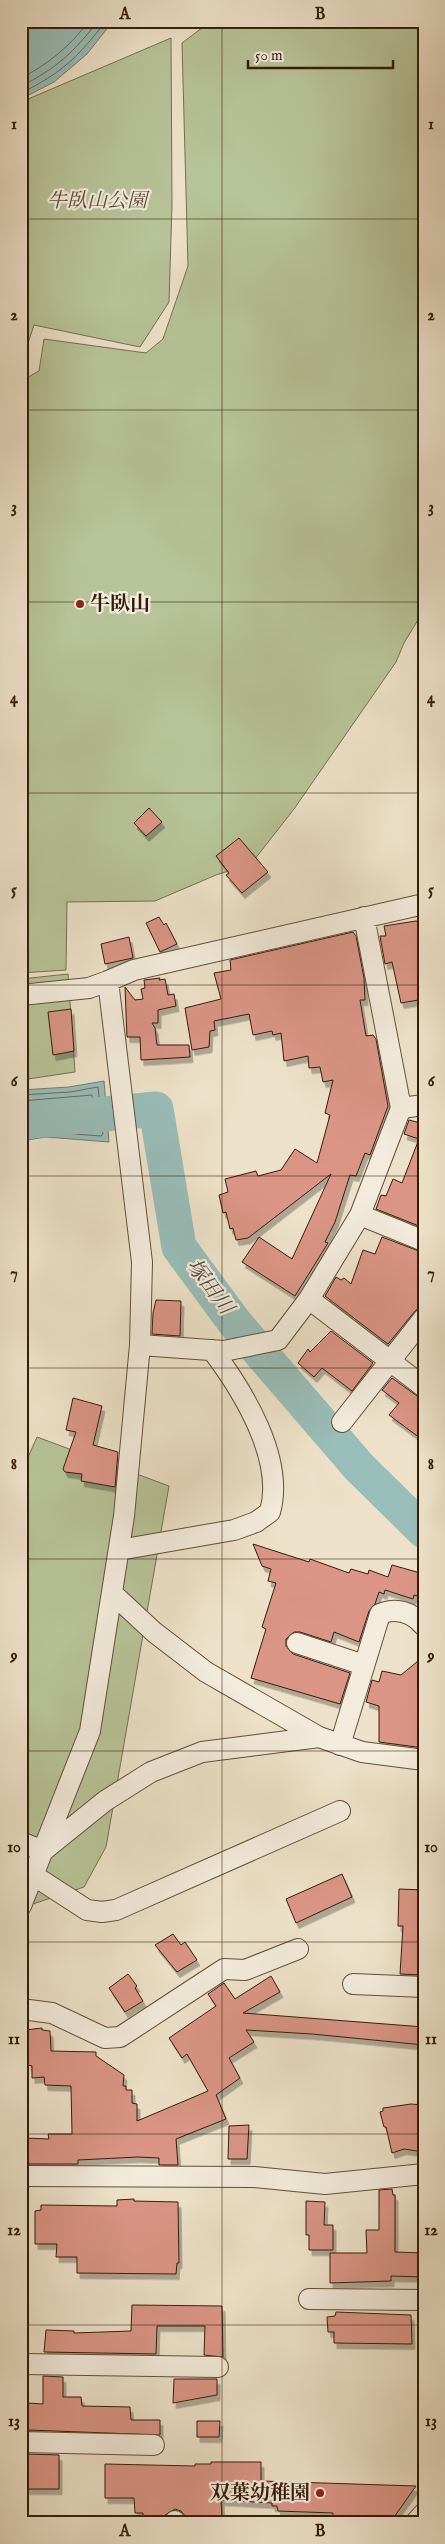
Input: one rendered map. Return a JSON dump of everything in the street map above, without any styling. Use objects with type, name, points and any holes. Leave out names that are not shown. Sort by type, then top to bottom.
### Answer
[{"type":"street","points":[[21,995],[89,988],[134,970],[424,904]]},
{"type":"street","points":[[140,1345],[218,1350],[278,1340],[309,1299],[360,1215],[401,1108],[364,917]]},
{"type":"street","points":[[21,1906],[90,1732],[119,1550],[140,1345],[142,1262],[108,981]]},
{"type":"street","points":[[401,1108],[424,1105]]},
{"type":"street","points":[[360,1215],[424,1240]]},
{"type":"street","points":[[309,1299],[424,1387]]},
{"type":"street","points":[[342,1422],[424,1318]]},
{"type":"street","points":[[119,1550],[234,1530],[256,1522],[270,1512],[275,1495],[274,1478],[265,1447],[251,1410],[218,1350]]},
{"type":"street","points":[[112,1592],[154,1632],[206,1672],[319,1737],[362,1752],[424,1760]]},
{"type":"street","points":[[340,1745],[380,1614],[392,1609],[416,1617],[424,1626]]},
{"type":"street","points":[[297,1643],[364,1665]]},
{"type":"street","points":[[43,1851],[105,1801],[150,1772],[202,1752],[319,1737]]},
{"type":"street","points":[[33,1875],[87,1910],[102,1912],[116,1910],[340,1811]]},
{"type":"street","points":[[21,1842],[43,1851]]},
{"type":"street","points":[[21,2010],[52,2013],[105,2038],[120,2036],[224,1969],[245,1970],[298,1949]]},
{"type":"street","points":[[353,1984],[424,1987]]},
{"type":"street","points":[[21,2176],[254,2177],[325,2184],[424,2174]]},
{"type":"street","points":[[309,2299],[424,2300]]},
{"type":"street","points":[[21,2364],[218,2367]]},
{"type":"street","points":[[21,2442],[154,2445]]},
{"type":"street","points":[[415,2523],[424,2513]]},
{"type":"green space","points":[[211,21],[424,21],[424,610],[404,643],[396,662],[294,809],[251,864],[216,875],[155,901],[67,902],[66,970],[21,973],[21,381],[39,371],[44,339],[146,353],[163,339],[188,266],[182,43]]},
{"type":"green space","name":"牛臥山公園","points":[[171,38],[172,205],[169,302],[140,347],[34,325],[21,364],[21,102]]},
{"type":"green space","points":[[68,974],[75,1072],[21,1080],[21,979]]},
{"type":"green space","points":[[37,1437],[169,1486],[106,1847],[84,1887],[21,1908],[21,1473]]},
{"type":"water","points":[[21,21],[113,21],[87,54],[54,82],[21,99]]},
{"type":"water","points":[[104,1081],[109,1142],[46,1137],[21,1141],[21,1090],[69,1087]]},
{"type":"building","points":[[149,808],[162,822],[146,836],[134,823]]},
{"type":"building","points":[[239,838],[268,872],[242,893],[226,875],[229,873],[216,856]]},
{"type":"building","points":[[159,917],[164,925],[166,923],[177,944],[160,952],[146,923]]},
{"type":"building","points":[[416,921],[421,922],[424,937],[424,999],[401,1003],[392,962],[385,964],[380,936],[386,936],[384,926]]},
{"type":"building","points":[[353,932],[356,936],[364,978],[365,1000],[360,1000],[366,1036],[373,1035],[376,1039],[388,1106],[370,1155],[365,1153],[356,1176],[350,1175],[335,1222],[325,1242],[328,1243],[295,1296],[242,1262],[259,1237],[292,1259],[331,1174],[248,1238],[236,1240],[233,1228],[230,1229],[226,1212],[223,1213],[219,1195],[228,1192],[225,1179],[256,1171],[258,1176],[281,1170],[295,1149],[317,1163],[330,1115],[325,1113],[333,1080],[323,1082],[320,1067],[309,1068],[308,1056],[284,1061],[281,1033],[273,1035],[272,1031],[253,1035],[249,1014],[214,1021],[215,1030],[210,1031],[209,1047],[192,1050],[185,1008],[221,999],[214,973],[231,970],[230,960]]},
{"type":"building","points":[[129,937],[133,958],[105,964],[101,944]]},
{"type":"building","points":[[160,978],[159,980],[165,979],[168,995],[174,994],[176,1006],[158,1010],[158,1023],[152,1023],[155,1028],[157,1045],[189,1045],[190,1057],[141,1060],[140,1037],[127,1037],[125,987],[135,1000],[143,999],[141,989],[145,988],[144,980]]},
{"type":"building","points":[[71,1009],[74,1051],[53,1055],[48,1012]]},
{"type":"building","points":[[409,1120],[424,1124],[424,1228],[376,1209],[381,1195],[386,1196],[393,1179],[402,1183],[419,1139],[404,1134]]},
{"type":"building","points":[[382,1237],[424,1253],[424,1305],[415,1311],[388,1344],[325,1296],[336,1277],[341,1280],[344,1278],[351,1284],[363,1250],[375,1254]]},
{"type":"building","points":[[156,1300],[181,1301],[180,1336],[152,1334]]},
{"type":"building","points":[[331,1331],[373,1363],[352,1391],[322,1368],[314,1377],[298,1363],[308,1349],[310,1352]]},
{"type":"building","points":[[392,1378],[424,1401],[424,1441],[389,1415],[399,1403],[382,1390]]},
{"type":"building","points":[[73,1398],[102,1406],[93,1445],[118,1452],[115,1487],[81,1481],[82,1474],[65,1472],[63,1469],[76,1432],[66,1430]]},
{"type":"building","points":[[253,1544],[309,1562],[310,1559],[349,1573],[351,1569],[368,1574],[369,1570],[388,1577],[392,1565],[424,1574],[424,1598],[414,1595],[413,1599],[385,1590],[384,1594],[379,1592],[375,1604],[369,1611],[359,1642],[334,1632],[331,1642],[300,1632],[294,1632],[286,1639],[286,1646],[293,1654],[350,1673],[340,1704],[251,1678],[266,1629],[262,1627],[276,1583],[268,1581],[271,1569],[262,1566]]},
{"type":"building","points":[[424,1656],[424,1748],[379,1742],[379,1706],[366,1702],[372,1680],[379,1682],[382,1671],[401,1675]]},
{"type":"building","points":[[342,1874],[352,1897],[296,1923],[286,1899]]},
{"type":"building","points":[[399,1889],[424,1890],[424,1975],[400,1974],[403,1926],[398,1926]]},
{"type":"building","points":[[173,1934],[181,1945],[185,1942],[197,1960],[177,1972],[155,1945]]},
{"type":"building","points":[[128,1974],[137,1986],[135,1988],[143,2001],[125,2012],[109,1988]]},
{"type":"building","points":[[271,1976],[280,1992],[243,2013],[424,2027],[424,2045],[312,2034],[246,2030],[254,2042],[229,2058],[240,2078],[216,2095],[226,2119],[176,2139],[178,2165],[159,2165],[159,2158],[138,2157],[78,2160],[78,2164],[24,2164],[25,2138],[49,2139],[48,2134],[72,2134],[71,2086],[45,2085],[44,2077],[32,2078],[32,2066],[28,2065],[28,2055],[24,2054],[23,2038],[26,2038],[26,2030],[42,2028],[42,2030],[50,2031],[51,2051],[96,2052],[96,2056],[124,2075],[123,2086],[126,2086],[126,2090],[132,2090],[132,2103],[137,2104],[137,2121],[208,2091],[187,2054],[182,2058],[169,2038],[216,2006],[208,1994],[224,1983],[235,1999]]},
{"type":"building","points":[[411,2104],[424,2105],[424,2152],[404,2149],[392,2153],[386,2127],[384,2127],[380,2112],[383,2111],[383,2108]]},
{"type":"building","points":[[249,2125],[247,2159],[228,2159],[229,2126]]},
{"type":"building","points":[[392,2189],[393,2195],[395,2195],[395,2252],[424,2253],[424,2277],[391,2276],[391,2281],[330,2283],[330,2253],[367,2253],[366,2230],[379,2230],[379,2190]]},
{"type":"building","points":[[134,2199],[134,2201],[178,2202],[179,2263],[177,2263],[176,2274],[77,2273],[77,2257],[56,2257],[57,2244],[35,2244],[35,2211],[41,2210],[41,2205],[117,2206],[117,2200]]},
{"type":"building","points":[[306,2201],[325,2202],[324,2225],[333,2225],[333,2250],[309,2250],[309,2235],[306,2235]]},
{"type":"building","points":[[132,2305],[222,2306],[223,2357],[204,2355],[205,2326],[157,2326],[156,2354],[44,2352],[46,2330],[74,2331],[74,2333],[131,2331]]},
{"type":"building","points":[[336,2312],[411,2315],[412,2344],[334,2343],[334,2332],[328,2332],[327,2317],[335,2316]]},
{"type":"building","points":[[43,2376],[63,2377],[63,2397],[81,2397],[82,2406],[130,2407],[131,2420],[160,2420],[160,2435],[28,2430],[24,2428],[25,2408],[28,2407],[28,2403],[43,2404]]},
{"type":"building","points":[[174,2379],[217,2379],[217,2395],[173,2403]]},
{"type":"building","points":[[197,2421],[220,2421],[219,2437],[197,2437]]},
{"type":"building","points":[[26,2454],[59,2455],[59,2489],[21,2489],[21,2459],[26,2459]]},
{"type":"building","points":[[211,2462],[261,2462],[261,2481],[416,2486],[392,2520],[381,2521],[381,2523],[333,2523],[333,2513],[278,2511],[277,2506],[272,2506],[272,2503],[221,2500],[222,2517],[186,2517],[181,2511],[175,2509],[162,2517],[162,2523],[143,2523],[143,2513],[135,2513],[134,2498],[105,2498],[105,2464],[195,2466],[195,2464],[211,2464]]},
{"type":"waterway","name":"塚田川","points":[[21,1122],[156,1109],[179,1247],[235,1323],[359,1467],[424,1531]]},
{"type":"place","name":"牛臥山","points":[[80,604]]},
{"type":"place","name":"双葉幼稚園","points":[[320,2493]]}]
